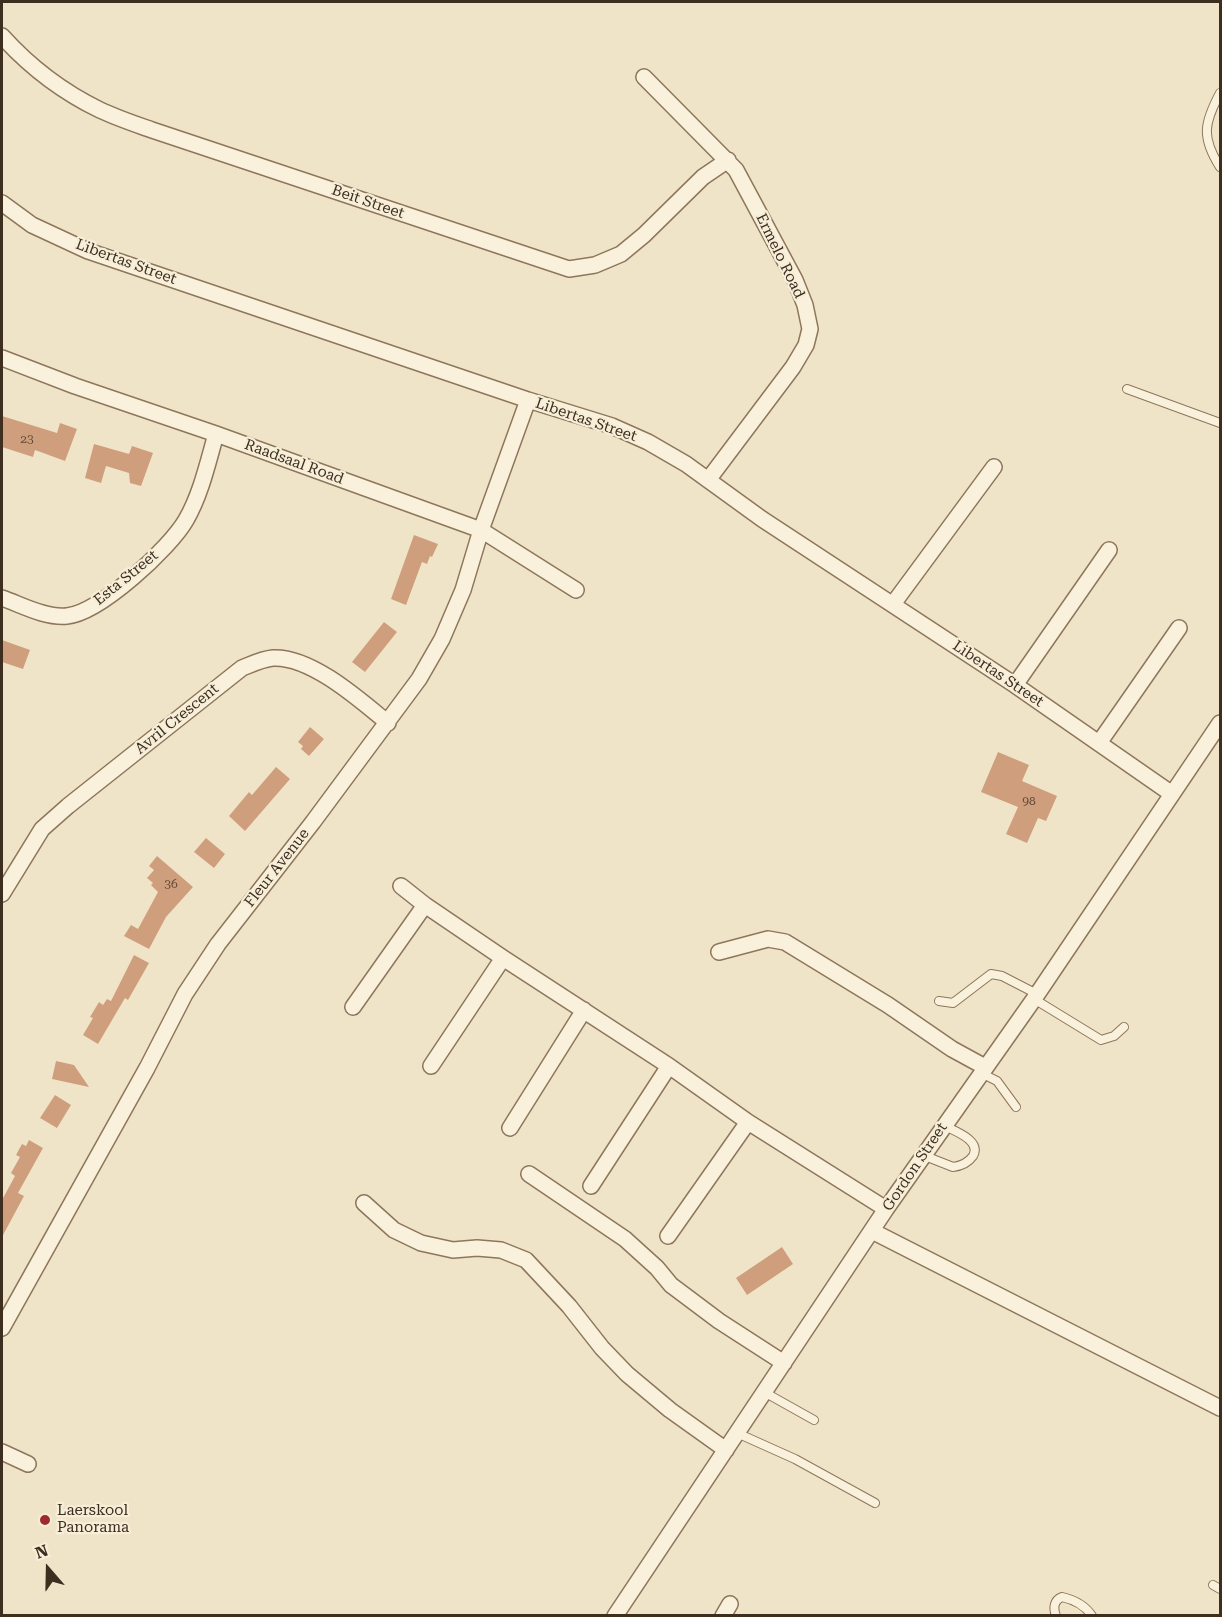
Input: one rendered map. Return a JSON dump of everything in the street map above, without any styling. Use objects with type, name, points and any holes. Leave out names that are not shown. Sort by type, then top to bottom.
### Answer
[{"type":"street","name":"Beit Street","points":[[2,36],[14,50],[45,77],[100,110],[152,130],[569,269],[595,265],[621,254],[644,235],[703,177],[728,160]]},
{"type":"street","name":"Ermelo Road","points":[[644,77],[728,160],[742,180],[795,280],[805,305],[810,329],[806,345],[793,367],[708,480]]},
{"type":"street","name":"Libertas Street","points":[[2,203],[32,225],[88,251],[528,400],[612,426],[648,442],[686,464],[762,519],[1015,685],[1172,794]]},
{"type":"street","name":"Raadsaal Road","points":[[2,358],[481,530],[576,590]]},
{"type":"street","name":"Fleur Avenue","points":[[2,1328],[147,1068],[185,994],[218,944],[388,723],[419,679],[442,639],[464,590],[481,530],[528,400]]},
{"type":"street","name":"Esta Street","points":[[2,598],[46,614],[67,616],[85,611],[121,586],[158,555],[186,520],[199,489],[216,434]]},
{"type":"street","points":[[893,604],[994,467]]},
{"type":"street","points":[[1015,685],[1109,550]]},
{"type":"street","points":[[1099,743],[1179,628]]},
{"type":"street","name":"Avril Crescent","points":[[2,894],[42,829],[242,668],[264,659],[276,658],[307,667],[346,690],[388,723]]},
{"type":"street","name":"Gordon Street","points":[[615,1616],[886,1209],[925,1156],[943,1125],[1035,996],[1221,723]]},
{"type":"street","points":[[401,886],[425,905],[669,1066],[748,1122],[886,1209]]},
{"type":"street","points":[[353,1006],[425,905]]},
{"type":"street","points":[[718,952],[768,939],[785,942],[879,999],[982,1070]]},
{"type":"street","points":[[431,1066],[503,958]]},
{"type":"street","points":[[510,1128],[584,1010]]},
{"type":"street","points":[[591,1186],[669,1066]]},
{"type":"street","points":[[668,1236],[748,1122]]},
{"type":"street","points":[[529,1174],[625,1239],[657,1268],[671,1286],[719,1321],[784,1363]]},
{"type":"street","points":[[364,1203],[394,1230],[420,1243],[453,1250],[477,1248],[501,1250],[526,1260],[627,1374],[670,1410],[726,1450]]},
{"type":"street","points":[[872,1231],[1221,1408]]},
{"type":"street","points":[[2,1452],[28,1464]]},
{"type":"lane","points":[[1221,93],[1209,114],[1206,126],[1209,146],[1221,167]]},
{"type":"lane","points":[[1127,389],[1221,423]]},
{"type":"lane","points":[[939,1001],[953,1003],[991,974],[1002,976],[1101,1040],[1114,1036],[1124,1027]]},
{"type":"lane","points":[[982,1070],[997,1081],[1016,1107]]},
{"type":"lane","points":[[925,1156],[952,1167],[969,1161],[975,1153],[975,1148],[965,1136],[943,1125]]},
{"type":"lane","points":[[764,1392],[814,1420]]},
{"type":"lane","points":[[737,1433],[795,1460],[875,1503]]},
{"type":"lane","points":[[1056,1616],[1055,1602],[1062,1597],[1072,1599],[1086,1607],[1092,1616]]},
{"type":"building","points":[[2,416],[57,433],[60,423],[77,429],[65,461],[35,450],[33,457],[2,447]]},
{"type":"building","points":[[94,444],[129,454],[132,446],[153,453],[141,486],[130,483],[129,473],[106,466],[101,483],[85,478]]},
{"type":"building","points":[[414,535],[438,544],[427,564],[422,562],[406,605],[391,599]]},
{"type":"building","points":[[384,622],[397,632],[365,672],[352,662]]},
{"type":"building","points":[[2,640],[30,650],[23,669],[2,662]]},
{"type":"building","points":[[310,727],[324,739],[309,756],[301,749],[303,746],[298,742]]},
{"type":"building","points":[[998,752],[1029,765],[1022,781],[1057,796],[1046,821],[1038,818],[1027,843],[1006,834],[1018,807],[981,792]]},
{"type":"building","points":[[276,767],[290,779],[245,831],[229,816],[249,792],[252,795]]},
{"type":"building","points":[[206,838],[225,854],[214,868],[194,852]]},
{"type":"building","points":[[157,856],[193,887],[166,917],[149,949],[124,936],[131,925],[138,929],[158,892],[147,878],[154,870],[149,866]]},
{"type":"building","points":[[134,955],[149,963],[128,1000],[125,998],[98,1044],[83,1035],[93,1018],[90,1017],[99,1002],[103,1005],[107,999],[111,1001]]},
{"type":"building","points":[[56,1061],[74,1065],[89,1087],[52,1079]]},
{"type":"building","points":[[55,1095],[71,1105],[57,1128],[40,1118]]},
{"type":"building","points":[[29,1140],[43,1148],[18,1193],[24,1196],[2,1237],[2,1200],[15,1176],[11,1173],[20,1157],[16,1155],[22,1144],[26,1146]]},
{"type":"building","points":[[782,1247],[793,1264],[747,1295],[736,1278]]},
{"type":"place","name":"Laerskool Panorama","points":[[45,1520]]}]
